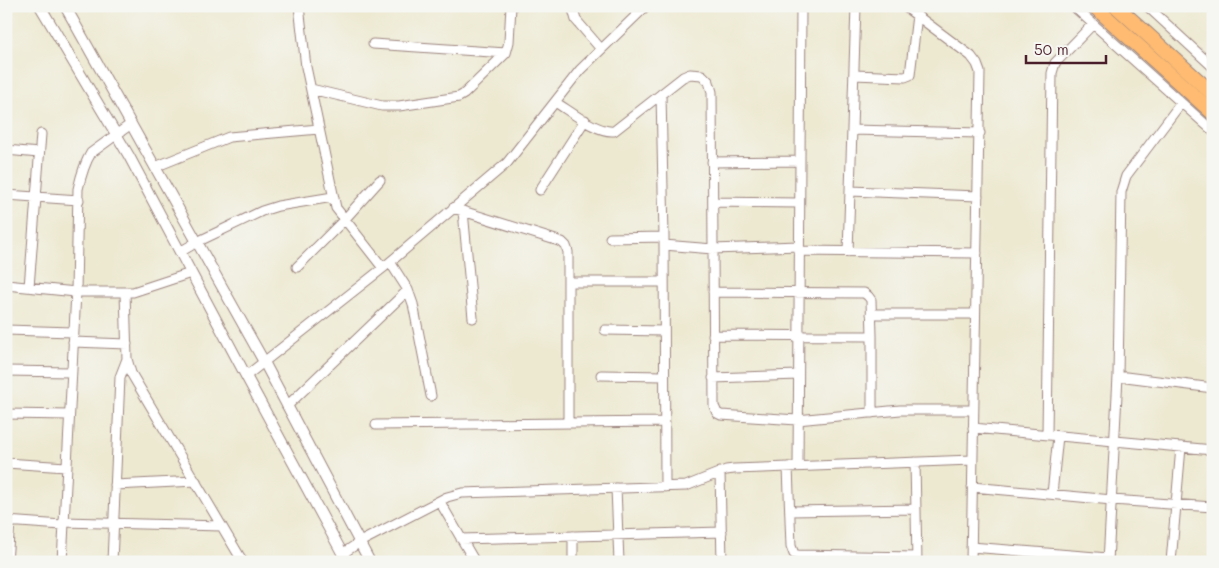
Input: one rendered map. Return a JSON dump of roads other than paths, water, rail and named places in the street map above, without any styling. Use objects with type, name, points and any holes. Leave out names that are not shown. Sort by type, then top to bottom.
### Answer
[{"type":"highway","points":[[1094,6],[1213,113]]},
{"type":"highway","points":[[1116,6],[1213,94]]},
{"type":"street","points":[[40,6],[117,135],[345,559],[360,542],[462,493],[665,487],[692,485],[720,472],[734,469],[972,460]]},
{"type":"street","points":[[65,6],[263,360],[370,562]]},
{"type":"street","points":[[298,6],[304,57],[336,208],[344,220],[408,290],[413,304],[431,396]]},
{"type":"street","points":[[311,89],[382,106],[399,106],[452,99],[464,94],[506,53],[509,42],[511,6]]},
{"type":"street","points":[[572,6],[576,20],[601,49]]},
{"type":"street","points":[[246,376],[263,360],[458,210],[507,163],[580,70],[646,6]]},
{"type":"street","points":[[801,6],[798,375],[797,420],[790,511],[791,550],[798,556],[917,559],[915,462]]},
{"type":"street","points":[[848,252],[856,6]]},
{"type":"street","points":[[904,6],[971,56],[977,64],[981,81],[971,562]]},
{"type":"street","points":[[1073,6],[1213,131]]},
{"type":"street","points":[[1147,6],[1213,67]]},
{"type":"street","points":[[854,75],[905,77],[910,75],[917,16]]},
{"type":"street","points":[[1047,435],[1052,73],[1055,63],[1093,24]]},
{"type":"street","points":[[373,44],[506,53]]},
{"type":"street","points":[[555,102],[600,130],[614,131],[683,77],[690,74],[702,75],[709,82],[712,92],[714,406],[717,413],[721,415],[797,420],[900,410],[973,410]]},
{"type":"street","points":[[661,94],[664,241],[665,487]]},
{"type":"street","points":[[971,547],[1108,560],[1118,376],[1122,186],[1126,176],[1181,103]]},
{"type":"street","points":[[540,190],[585,120]]},
{"type":"street","points":[[62,562],[80,179],[87,160],[96,149],[131,124]]},
{"type":"street","points":[[155,167],[229,137],[319,129]]},
{"type":"street","points":[[852,130],[980,133]]},
{"type":"street","points":[[29,287],[41,134]]},
{"type":"street","points":[[6,150],[39,153]]},
{"type":"street","points":[[712,162],[799,161]]},
{"type":"street","points":[[297,267],[344,220],[380,180]]},
{"type":"street","points":[[850,191],[978,196]]},
{"type":"street","points":[[6,195],[79,200]]},
{"type":"street","points":[[180,252],[262,211],[278,206],[333,197]]},
{"type":"street","points":[[712,202],[799,203]]},
{"type":"street","points":[[458,210],[562,242],[566,246],[568,252],[568,423]]},
{"type":"street","points":[[458,210],[473,318]]},
{"type":"street","points":[[610,238],[664,241],[713,249],[977,253]]},
{"type":"street","points":[[6,285],[76,292],[133,292],[192,272]]},
{"type":"street","points":[[568,282],[664,282]]},
{"type":"street","points":[[287,406],[408,290]]},
{"type":"street","points":[[125,292],[127,359],[131,373],[243,562]]},
{"type":"street","points":[[713,292],[864,294],[868,296],[871,300],[872,413]]},
{"type":"street","points":[[871,314],[976,314]]},
{"type":"street","points":[[6,330],[127,344]]},
{"type":"street","points":[[605,330],[664,332]]},
{"type":"street","points":[[713,335],[872,336]]},
{"type":"street","points":[[112,562],[120,377],[127,359]]},
{"type":"street","points":[[6,371],[71,372]]},
{"type":"street","points":[[601,375],[664,376]]},
{"type":"street","points":[[714,378],[798,375]]},
{"type":"street","points":[[1118,376],[1213,388]]},
{"type":"street","points":[[6,414],[68,415]]},
{"type":"street","points":[[376,425],[664,422]]},
{"type":"street","points":[[973,428],[1213,450]]},
{"type":"street","points":[[1052,494],[1058,436]]},
{"type":"street","points":[[1171,562],[1181,447]]},
{"type":"street","points":[[6,463],[66,467]]},
{"type":"street","points":[[720,472],[722,562]]},
{"type":"street","points":[[115,485],[196,481]]},
{"type":"street","points":[[972,487],[1213,507]]},
{"type":"street","points":[[616,488],[619,562]]},
{"type":"street","points":[[440,502],[475,562]]},
{"type":"street","points":[[790,511],[916,509]]},
{"type":"street","points":[[7,562],[8,521],[222,526]]},
{"type":"street","points":[[461,539],[722,532]]},
{"type":"street","points":[[573,536],[573,562]]}]
